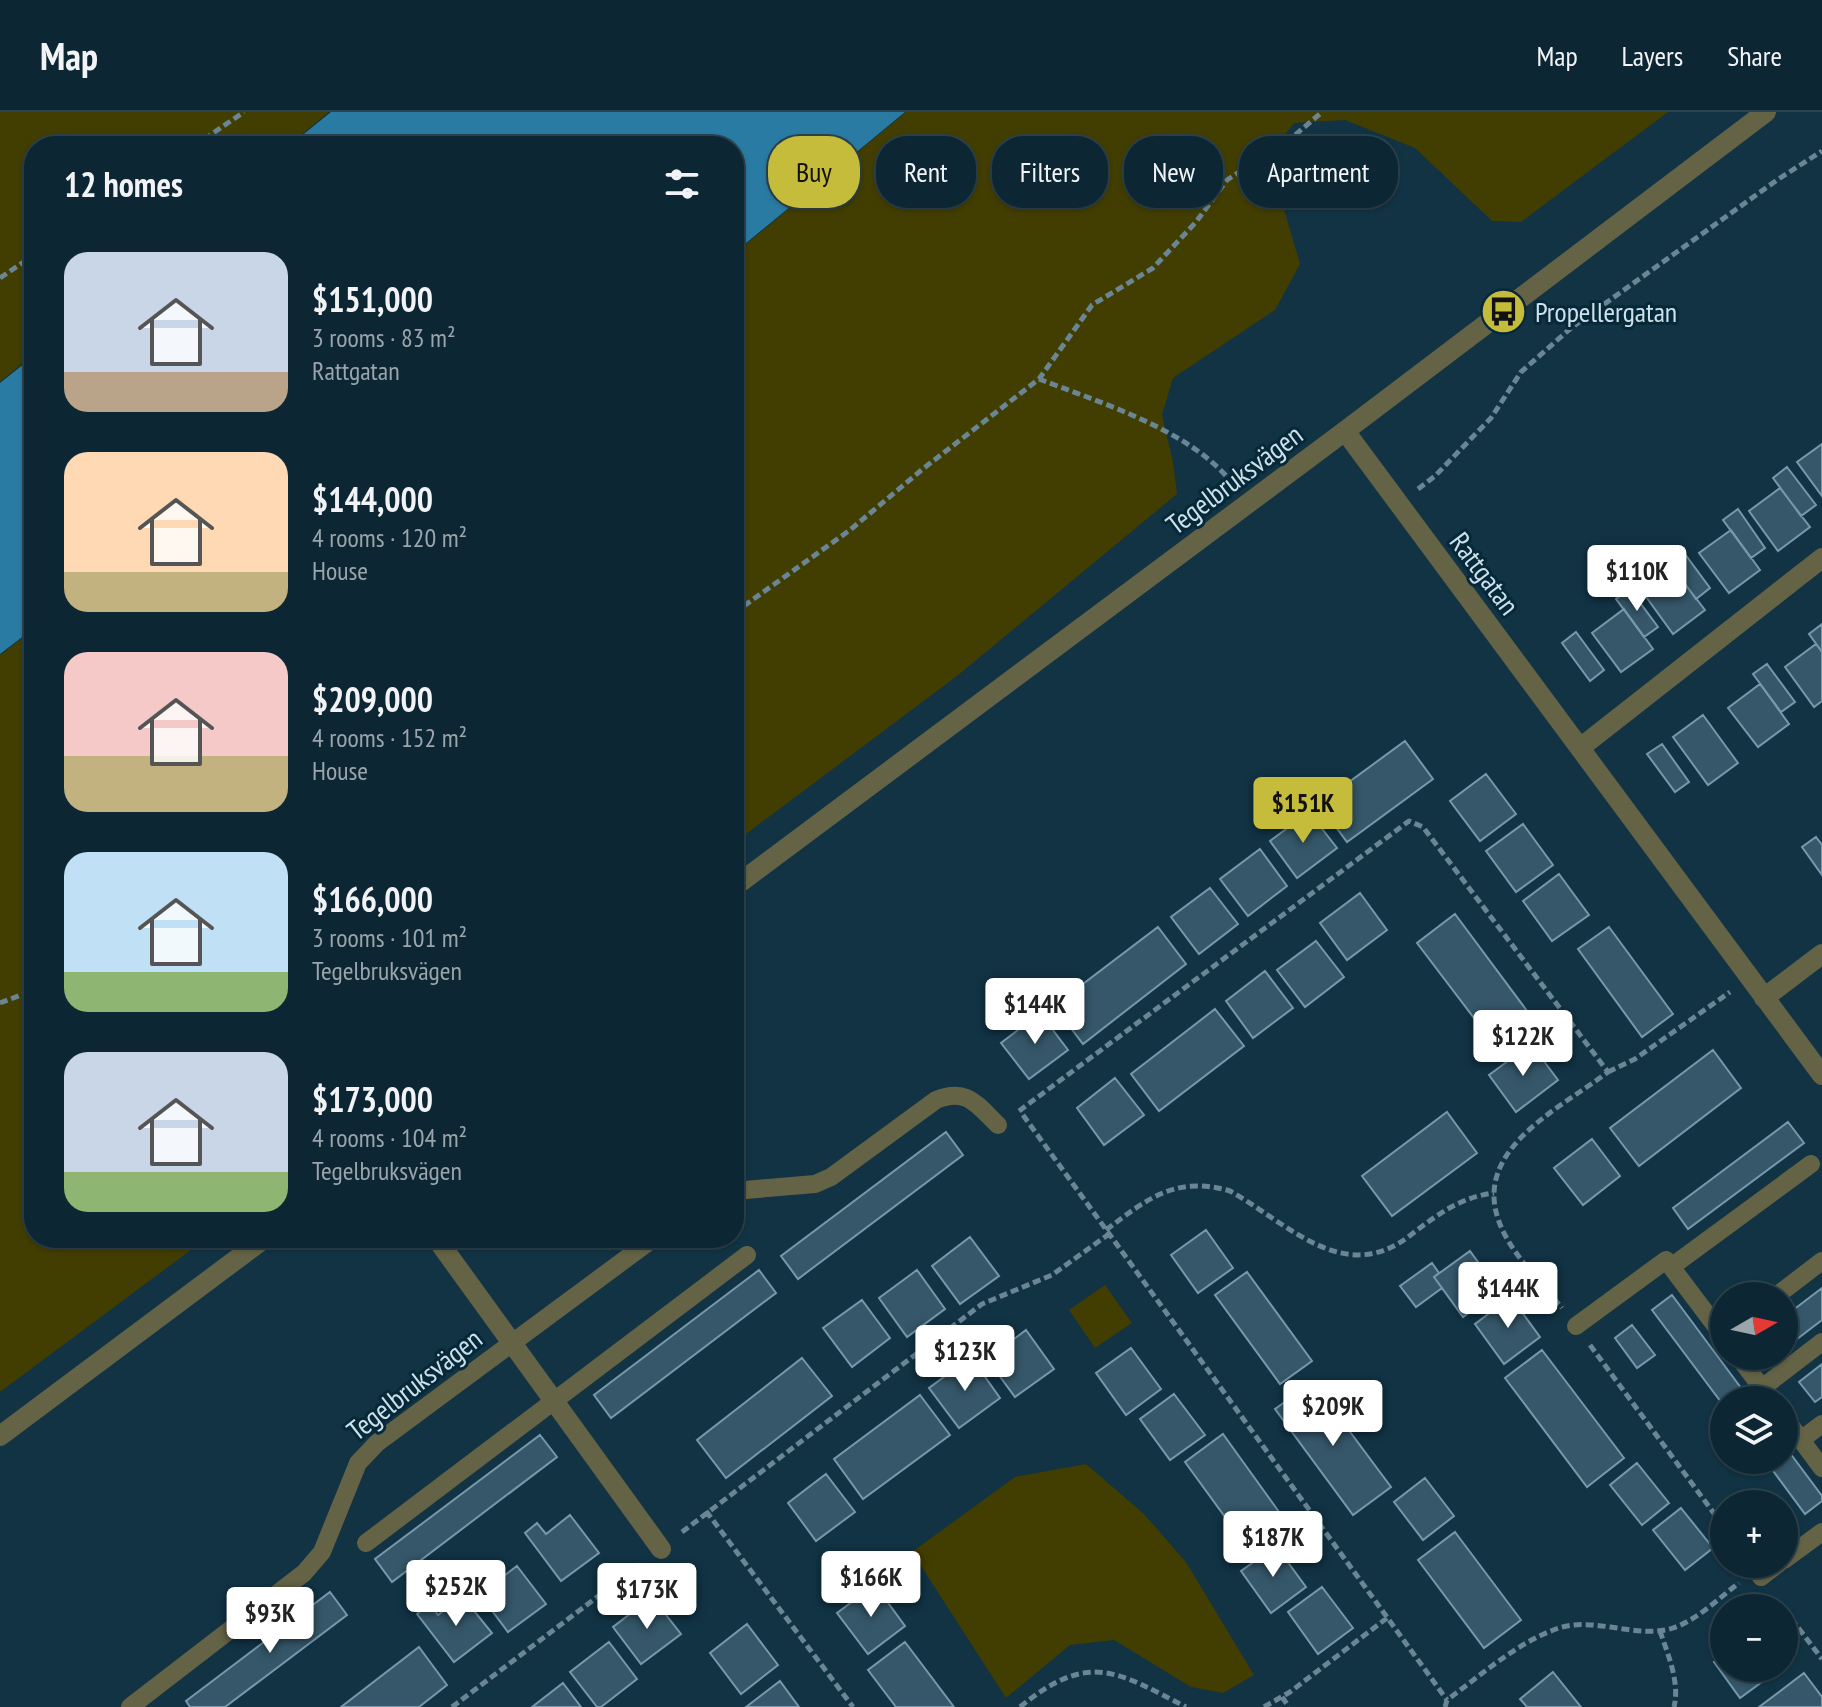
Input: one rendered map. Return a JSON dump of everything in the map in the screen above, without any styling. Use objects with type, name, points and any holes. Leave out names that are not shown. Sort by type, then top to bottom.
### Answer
[{"type":"street","name":"Tegelbruksvägen","points":[[744,880],[1766,112]]},
{"type":"street","name":"Rattgatan","points":[[1345,431],[1822,1075]]},
{"type":"street","points":[[1580,748],[1822,558]]},
{"type":"street","points":[[1764,998],[1822,954]]},
{"type":"street","points":[[0,1436],[252,1248]]},
{"type":"street","name":"Tegelbruksvägen","points":[[443,1248],[661,1549]]},
{"type":"lane","points":[[744,1190],[815,1184],[831,1177],[936,1100],[949,1095],[958,1094],[970,1099],[998,1125]]},
{"type":"lane","points":[[1671,1267],[1811,1164]]},
{"type":"lane","name":"Tegelbruksvägen","points":[[129,1707],[304,1573],[322,1552],[358,1463],[377,1443],[640,1248]]},
{"type":"lane","points":[[366,1543],[747,1255]]},
{"type":"lane","points":[[1576,1326],[1666,1260],[1710,1318]]},
{"type":"lane","points":[[1794,1282],[1822,1261]]},
{"type":"lane","points":[[1775,1386],[1822,1342]]},
{"type":"lane","points":[[1801,1440],[1822,1424]]},
{"type":"lane","points":[[1798,1436],[1822,1468]]},
{"type":"lane","points":[[1798,1550],[1822,1532]]},
{"type":"path","points":[[209,136],[244,112]]},
{"type":"path","points":[[744,606],[850,530],[1039,379],[1092,305],[1153,268],[1196,222],[1227,180],[1294,136],[1322,112]]},
{"type":"path","points":[[1398,504],[1435,476],[1491,418],[1521,372],[1571,328],[1822,151]]},
{"type":"path","points":[[0,278],[24,262]]},
{"type":"path","points":[[1039,379],[1106,403],[1170,435],[1223,472],[1248,503]]},
{"type":"path","points":[[998,1125],[1409,821],[1423,827],[1608,1072]]},
{"type":"path","points":[[1710,1508],[1576,1326],[1505,1236],[1495,1211],[1494,1193],[1507,1151],[1521,1135],[1608,1072],[1635,1059],[1749,978]]},
{"type":"path","points":[[0,1003],[24,994]]},
{"type":"path","points":[[1020,1111],[1447,1700]]},
{"type":"path","points":[[452,1707],[982,1304],[1052,1275],[1148,1199],[1192,1184],[1214,1186],[1230,1191],[1313,1243],[1334,1253],[1356,1256],[1374,1255],[1403,1242],[1459,1201],[1494,1193]]},
{"type":"path","points":[[706,1511],[853,1707]]},
{"type":"path","points":[[1445,1707],[1447,1700],[1512,1653],[1556,1628],[1576,1624],[1660,1630],[1687,1622],[1753,1578]]},
{"type":"path","points":[[1264,1707],[1282,1697],[1387,1618]]},
{"type":"path","points":[[1798,1627],[1822,1659]]},
{"type":"path","points":[[1660,1630],[1671,1662],[1676,1696],[1674,1707]]},
{"type":"path","points":[[1020,1707],[1056,1683],[1097,1670],[1136,1680],[1186,1707]]},
{"type":"path","points":[[1282,1697],[1289,1707]]},
{"type":"shaded area","points":[[0,112],[329,112],[300,136],[24,136],[24,362],[0,382]]},
{"type":"shaded area","points":[[906,112],[1668,112],[1521,222],[1492,221],[1415,148],[1398,141],[1398,136],[1385,136],[1345,120],[1294,123],[1284,136],[1239,136],[1239,208],[1284,208],[1300,264],[1275,310],[1173,378],[1162,415],[1177,494],[957,676],[744,836],[744,246],[790,208],[860,208],[860,150],[876,137],[876,208],[976,208],[976,136],[877,136]]},
{"type":"shaded area","points":[[24,637],[24,1248],[194,1248],[0,1392],[0,655]]},
{"type":"shaded area","points":[[1105,1285],[1132,1323],[1095,1348],[1069,1310]]},
{"type":"shaded area","points":[[1086,1464],[1144,1514],[1186,1562],[1254,1675],[1223,1693],[1191,1687],[1114,1640],[1070,1645],[1006,1698],[912,1552],[1015,1477]]},
{"type":"water","points":[[331,112],[905,112],[860,149],[860,136],[768,136],[768,208],[789,208],[744,245],[744,136],[301,136]]},
{"type":"water","points":[[24,364],[24,636],[0,654],[0,383]]},
{"type":"building","points":[[1822,444],[1822,496],[1797,462]]},
{"type":"building","points":[[1787,467],[1816,505],[1801,516],[1773,478]]},
{"type":"building","points":[[1780,488],[1810,527],[1778,551],[1749,511]]},
{"type":"building","points":[[1738,509],[1765,548],[1751,558],[1723,520]]},
{"type":"building","points":[[1731,530],[1760,570],[1729,593],[1699,553]]},
{"type":"building","points":[[1682,550],[1710,588],[1696,599],[1668,560]]},
{"type":"building","points":[[1675,571],[1705,610],[1673,634],[1644,594]]},
{"type":"building","points":[[1630,589],[1658,627],[1644,637],[1616,599]]},
{"type":"building","points":[[1624,609],[1653,649],[1621,672],[1592,633]]},
{"type":"building","points":[[1822,624],[1822,652],[1809,634]]},
{"type":"building","points":[[1576,632],[1604,670],[1590,681],[1562,643]]},
{"type":"building","points":[[1816,644],[1822,652],[1822,701],[1814,707],[1785,667]]},
{"type":"building","points":[[1767,664],[1795,702],[1781,712],[1753,674]]},
{"type":"building","points":[[1760,684],[1789,724],[1758,747],[1728,708]]},
{"type":"building","points":[[1703,715],[1738,763],[1708,785],[1673,737]]},
{"type":"building","points":[[1405,741],[1433,779],[1347,842],[1319,804]]},
{"type":"building","points":[[1662,744],[1689,782],[1675,792],[1647,754]]},
{"type":"building","points":[[1486,774],[1516,814],[1480,841],[1450,801]]},
{"type":"building","points":[[1309,812],[1337,848],[1297,878],[1270,841]]},
{"type":"building","points":[[1523,824],[1553,865],[1516,892],[1486,851]]},
{"type":"building","points":[[1816,837],[1822,845],[1822,875],[1802,847]]},
{"type":"building","points":[[1260,849],[1287,886],[1248,916],[1220,879]]},
{"type":"building","points":[[1559,874],[1589,915],[1552,941],[1523,901]]},
{"type":"building","points":[[1210,888],[1238,924],[1199,954],[1171,917]]},
{"type":"building","points":[[1360,893],[1387,930],[1347,960],[1320,923]]},
{"type":"building","points":[[1455,914],[1536,1023],[1499,1051],[1417,943]]},
{"type":"building","points":[[1158,927],[1186,964],[1083,1044],[1054,1006]]},
{"type":"building","points":[[1609,927],[1673,1014],[1642,1037],[1578,949]]},
{"type":"building","points":[[1316,941],[1344,977],[1305,1007],[1277,970]]},
{"type":"building","points":[[1265,971],[1293,1008],[1253,1038],[1226,1001]]},
{"type":"building","points":[[1215,1009],[1244,1046],[1159,1111],[1131,1074]]},
{"type":"building","points":[[1040,1013],[1068,1050],[1029,1079],[1001,1043]]},
{"type":"building","points":[[1531,1044],[1558,1080],[1516,1112],[1489,1075]]},
{"type":"building","points":[[1713,1050],[1741,1088],[1639,1166],[1610,1128]]},
{"type":"building","points":[[1115,1078],[1144,1115],[1104,1145],[1077,1108]]},
{"type":"building","points":[[1447,1112],[1477,1153],[1392,1216],[1362,1176]]},
{"type":"building","points":[[1788,1122],[1804,1143],[1688,1229],[1673,1208]]},
{"type":"building","points":[[946,1132],[963,1155],[798,1279],[781,1256]]},
{"type":"building","points":[[1592,1139],[1620,1176],[1583,1205],[1554,1168]]},
{"type":"building","points":[[1206,1230],[1233,1268],[1198,1293],[1171,1255]]},
{"type":"building","points":[[970,1237],[999,1276],[960,1304],[932,1266]]},
{"type":"building","points":[[1470,1251],[1499,1291],[1463,1317],[1434,1277]]},
{"type":"building","points":[[1432,1263],[1439,1273],[1434,1277],[1442,1288],[1416,1307],[1400,1286]]},
{"type":"building","points":[[759,1270],[776,1293],[611,1418],[594,1395]]},
{"type":"building","points":[[917,1270],[945,1309],[907,1337],[879,1298]]},
{"type":"building","points":[[1247,1272],[1312,1361],[1280,1384],[1215,1295]]},
{"type":"building","points":[[1822,1288],[1822,1320],[1798,1338],[1798,1306]]},
{"type":"building","points":[[1672,1295],[1710,1346],[1710,1370],[1728,1370],[1740,1386],[1710,1387],[1652,1310]]},
{"type":"building","points":[[1511,1297],[1540,1337],[1504,1364],[1475,1324]]},
{"type":"building","points":[[862,1300],[890,1338],[852,1367],[823,1328]]},
{"type":"building","points":[[1632,1325],[1655,1355],[1637,1368],[1615,1338]]},
{"type":"building","points":[[1026,1330],[1054,1369],[1015,1397],[987,1359]]},
{"type":"building","points":[[1131,1348],[1161,1389],[1126,1415],[1096,1373]]},
{"type":"building","points":[[1542,1350],[1624,1458],[1587,1487],[1505,1378]]},
{"type":"building","points":[[971,1357],[1000,1398],[959,1428],[929,1388]]},
{"type":"building","points":[[802,1358],[832,1396],[726,1478],[697,1440]]},
{"type":"building","points":[[1822,1364],[1822,1397],[1815,1402],[1799,1382]]},
{"type":"building","points":[[1313,1382],[1391,1487],[1353,1515],[1275,1409]]},
{"type":"building","points":[[1174,1394],[1205,1435],[1170,1460],[1140,1419]]},
{"type":"building","points":[[920,1395],[950,1435],[863,1499],[834,1459]]},
{"type":"building","points":[[1223,1434],[1287,1523],[1249,1550],[1185,1462]]},
{"type":"building","points":[[540,1435],[557,1457],[392,1582],[375,1559]]},
{"type":"building","points":[[1637,1463],[1669,1503],[1642,1525],[1610,1485]]},
{"type":"building","points":[[1798,1464],[1822,1496],[1822,1501],[1805,1514],[1798,1505],[1798,1490],[1787,1490],[1775,1474],[1798,1474]]},
{"type":"building","points":[[826,1474],[855,1512],[816,1541],[788,1503]]},
{"type":"building","points":[[1425,1478],[1454,1516],[1423,1540],[1394,1502]]},
{"type":"building","points":[[1681,1508],[1710,1544],[1710,1550],[1685,1570],[1653,1530]]},
{"type":"building","points":[[570,1515],[599,1553],[561,1581],[525,1533],[537,1523],[546,1534]]},
{"type":"building","points":[[1455,1532],[1521,1620],[1484,1648],[1418,1560]]},
{"type":"building","points":[[1276,1546],[1306,1587],[1271,1613],[1241,1571]]},
{"type":"building","points":[[517,1566],[546,1604],[508,1632],[472,1584],[484,1574],[492,1585]]},
{"type":"building","points":[[875,1585],[905,1626],[868,1654],[837,1613]]},
{"type":"building","points":[[1322,1587],[1353,1628],[1318,1654],[1288,1612]]},
{"type":"building","points":[[330,1592],[347,1615],[225,1707],[190,1707],[186,1701]]},
{"type":"building","points":[[462,1596],[492,1633],[454,1662],[417,1614],[430,1604],[438,1615]]},
{"type":"building","points":[[652,1597],[681,1634],[641,1664],[613,1627]]},
{"type":"building","points":[[747,1624],[778,1665],[741,1694],[710,1653]]},
{"type":"building","points":[[609,1642],[637,1679],[597,1707],[570,1672]]},
{"type":"building","points":[[905,1642],[954,1707],[896,1707],[868,1670]]},
{"type":"building","points":[[419,1647],[447,1685],[419,1707],[341,1707]]},
{"type":"building","points":[[1553,1672],[1581,1707],[1527,1707],[1520,1699]]},
{"type":"building","points":[[1804,1673],[1822,1697],[1822,1707],[1759,1707],[1792,1682],[1798,1682],[1798,1678]]},
{"type":"building","points":[[780,1681],[799,1707],[746,1707]]},
{"type":"building","points":[[1728,1682],[1762,1682],[1740,1698]]},
{"type":"building","points":[[563,1683],[581,1707],[532,1707]]},
{"type":"place","name":"Propellergatan","points":[[1504,311]]}]
